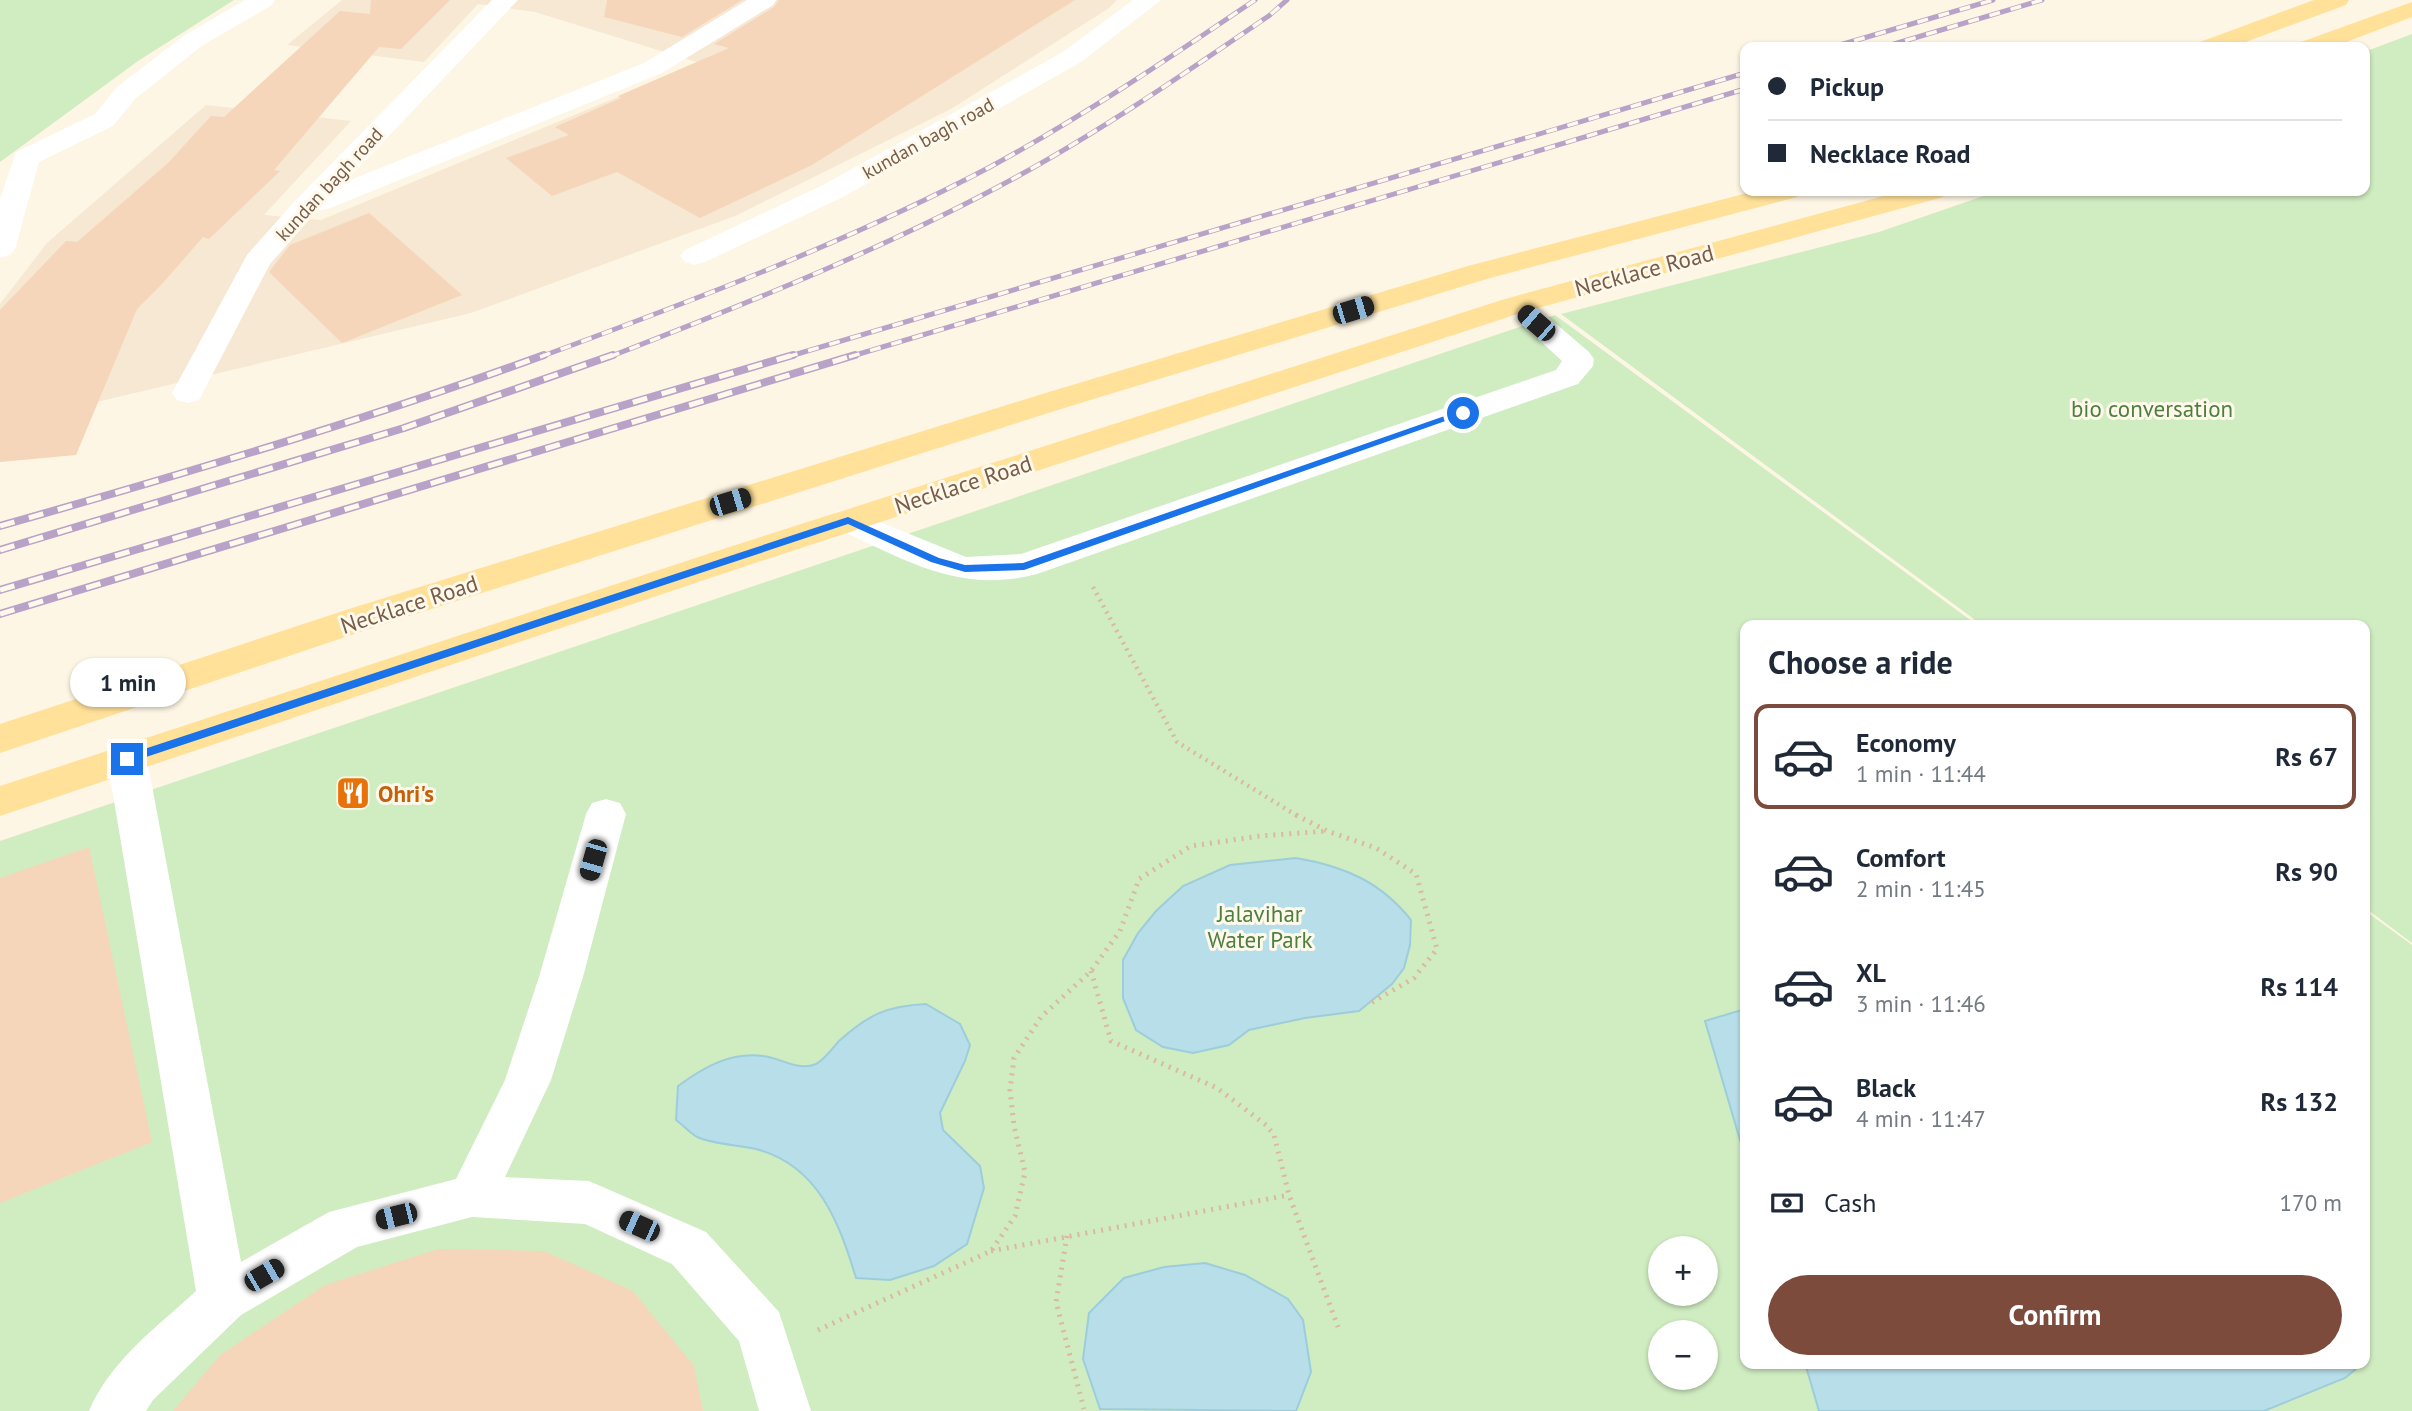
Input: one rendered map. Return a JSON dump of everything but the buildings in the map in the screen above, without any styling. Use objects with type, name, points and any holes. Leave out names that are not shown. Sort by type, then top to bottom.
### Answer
[{"type":"main road","points":[[2222,42],[2337,0]]},
{"type":"main road","points":[[2324,42],[2412,9]]},
{"type":"main road","name":"Necklace Road","points":[[0,739],[504,573],[1479,272],[1768,196]]},
{"type":"main road","name":"Necklace Road","points":[[0,801],[848,520],[1516,305],[1915,196]]},
{"type":"main road","points":[[703,511],[733,558]]},
{"type":"main road","points":[[504,573],[527,626]]},
{"type":"street","points":[[0,249],[26,158],[104,120],[126,93],[194,40],[263,0]]},
{"type":"street","name":"kundan bagh road","points":[[188,393],[257,261],[303,209],[506,0]]},
{"type":"street","points":[[303,209],[653,68],[764,0]]},
{"type":"street","name":"kundan bagh road","points":[[695,256],[833,191],[1072,57],[1149,0]]},
{"type":"street","points":[[848,520],[935,560],[965,569],[1024,566],[1567,377],[1577,366],[1578,359],[1516,305]]},
{"type":"street","points":[[127,759],[223,1299]]},
{"type":"street","points":[[472,1196],[528,1080],[561,977],[606,814]]},
{"type":"street","points":[[115,1411],[135,1382],[223,1299],[346,1228],[472,1196],[589,1203],[689,1248],[761,1329],[785,1411]]},
{"type":"path","points":[[1073,550],[1177,742],[1291,813],[1327,831],[1376,848],[1416,874],[1437,949],[1414,978],[1371,1003]]},
{"type":"path","points":[[991,1251],[1015,1216],[1025,1172],[1014,1126],[1010,1090],[1014,1058],[1041,1017],[1091,971],[1120,931],[1139,879],[1191,846],[1260,836],[1327,831]]},
{"type":"path","points":[[1091,971],[1111,1041],[1217,1088],[1266,1125],[1274,1135],[1289,1195],[1338,1328]]},
{"type":"path","points":[[768,1353],[991,1251],[1289,1195]]},
{"type":"path","points":[[1067,1236],[1056,1302],[1084,1409]]},
{"type":"shaded area","points":[[342,0],[1117,0],[1109,8],[951,109],[735,216],[471,313],[0,425],[0,304],[47,243],[206,105],[351,121],[264,215],[321,220],[700,63],[535,12],[478,4],[424,62],[287,45]]},
{"type":"green space","points":[[0,0],[234,0],[138,61],[0,162]]},
{"type":"green space","name":"bio conversation","points":[[2412,34],[2412,943],[2370,912],[2370,620],[1975,620],[1561,314],[1879,232],[1983,196],[2370,196],[2370,50]]},
{"type":"green space","name":"Jalavihar Water Park","points":[[1555,315],[1970,620],[1740,620],[1740,1369],[2370,1369],[2370,914],[2412,945],[2412,1411],[0,1411],[0,841]]},
{"type":"water","points":[[1296,858],[1346,871],[1360,878],[1387,895],[1411,920],[1410,945],[1404,968],[1392,984],[1359,1011],[1305,1018],[1249,1030],[1229,1045],[1193,1053],[1163,1047],[1136,1030],[1123,998],[1123,960],[1138,933],[1156,911],[1183,886],[1230,865]]},
{"type":"water","points":[[926,1004],[960,1024],[970,1045],[940,1113],[943,1130],[980,1166],[984,1188],[967,1244],[934,1266],[890,1280],[856,1278],[833,1217],[810,1182],[795,1168],[777,1157],[756,1149],[710,1141],[694,1135],[676,1120],[678,1086],[718,1062],[739,1056],[769,1057],[802,1066],[816,1064],[839,1041],[869,1018],[889,1009]]},
{"type":"water","points":[[1740,1010],[1740,1140],[1705,1021]]},
{"type":"water","points":[[1205,1263],[1245,1275],[1288,1299],[1303,1320],[1311,1372],[1296,1411],[1100,1409],[1083,1359],[1089,1313],[1124,1278],[1164,1267]]},
{"type":"water","points":[[1807,1369],[2356,1369],[2345,1378],[2264,1411],[1819,1411]]},
{"type":"railway","points":[[540,357],[768,269],[936,195],[1091,108],[1255,0]]},
{"type":"railway","points":[[609,357],[818,273],[920,226],[1020,175],[1178,78],[1270,15],[1287,0]]},
{"type":"railway","points":[[1850,42],[1993,0]]},
{"type":"railway","points":[[1901,42],[2042,0]]},
{"type":"railway","points":[[787,357],[1740,74]]},
{"type":"railway","points":[[849,357],[1740,90]]},
{"type":"railway","points":[[0,526],[274,445],[410,402],[544,355]]},
{"type":"railway","points":[[0,550],[404,428],[613,355]]},
{"type":"railway","points":[[0,590],[793,355]]},
{"type":"railway","points":[[0,614],[855,355]]},
{"type":"place","name":"Ohri's","points":[[353,793]]},
{"type":"route","points":[[127,759],[848,520],[935,560],[965,569],[1024,566],[1463,413]]}]
